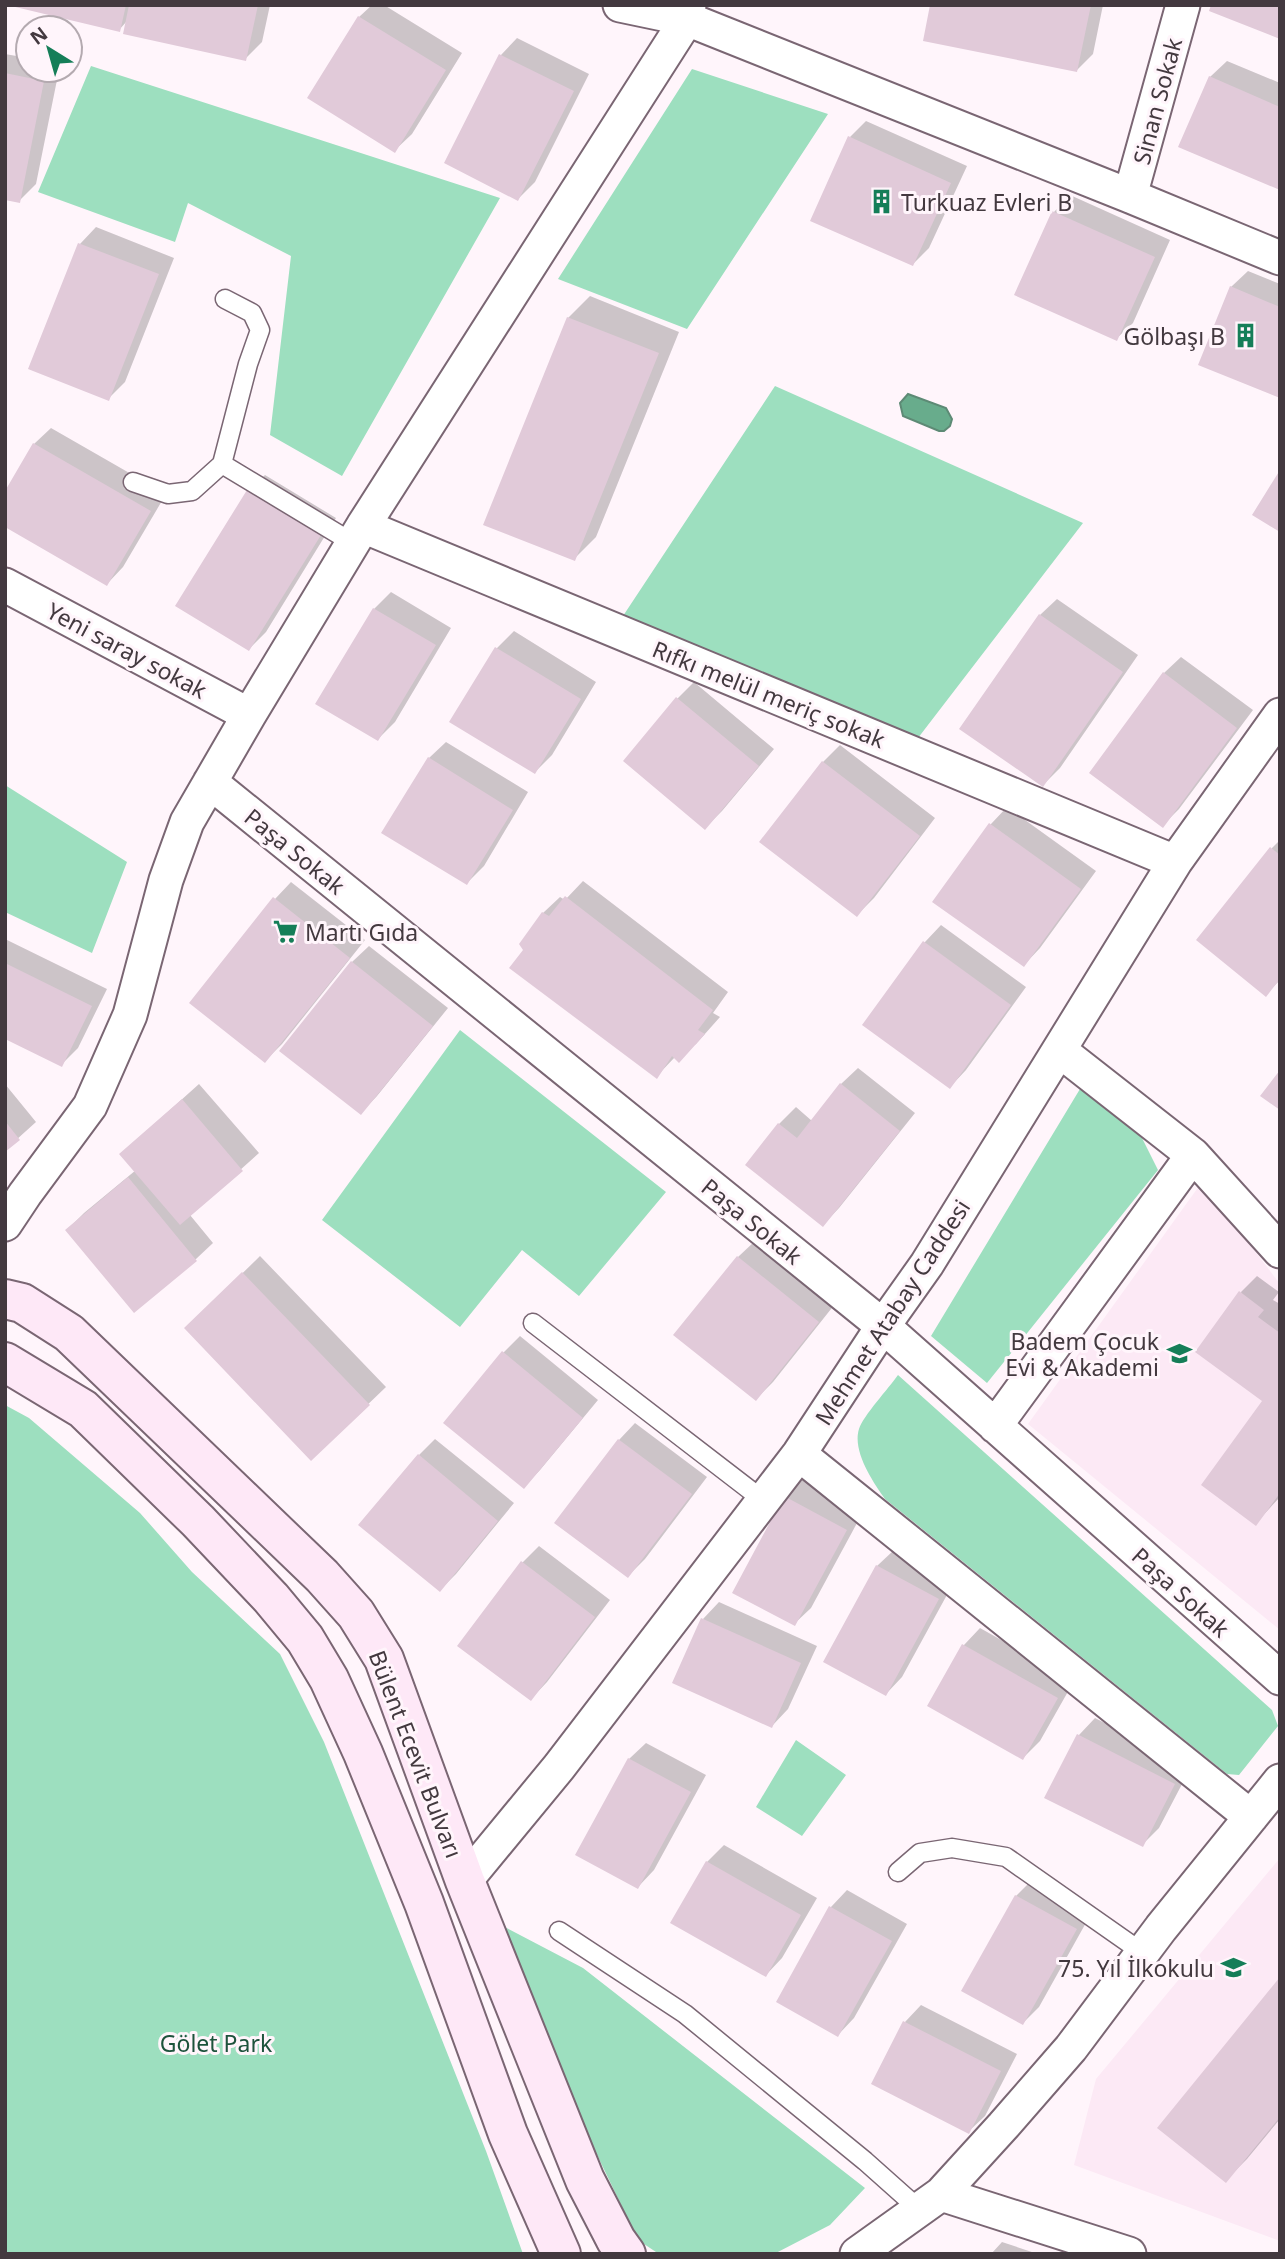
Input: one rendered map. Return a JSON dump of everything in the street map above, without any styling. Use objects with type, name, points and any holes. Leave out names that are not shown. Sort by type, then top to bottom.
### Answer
[{"type":"main road","name":"Bülent Ecevit Bulvarı","points":[[5,1299],[22,1303],[69,1333],[322,1576],[356,1614],[384,1659],[465,1881],[585,2180],[626,2254]]},
{"type":"main road","name":"Bülent Ecevit Bulvarı","points":[[5,1362],[83,1409],[198,1521],[271,1598],[305,1639],[329,1679],[363,1753],[427,1911],[508,2134],[561,2254]]},
{"type":"main road","points":[[427,1911],[465,1881]]},
{"type":"street","points":[[620,5],[688,12],[1280,258]]},
{"type":"street","name":"Sinan Sokak","points":[[1130,196],[1183,5]]},
{"type":"street","points":[[5,1224],[24,1194],[90,1106],[130,1015],[166,880],[183,834],[210,782],[358,535],[688,12]]},
{"type":"street","name":"Rıfkı melül meriç sokak","points":[[358,535],[1175,862]]},
{"type":"street","name":"Yeni saray sokak","points":[[5,585],[249,715]]},
{"type":"street","name":"Mehmet Atabay Caddesi","points":[[465,1881],[559,1767],[799,1454],[927,1264],[1175,862],[1280,715]]},
{"type":"street","name":"Paşa Sokak","points":[[210,782],[883,1326],[1280,1678]]},
{"type":"street","points":[[1059,1050],[1194,1154],[1280,1251]]},
{"type":"street","points":[[995,1426],[1194,1154]]},
{"type":"street","points":[[799,1454],[1251,1817]]},
{"type":"street","points":[[857,2254],[930,2202],[1071,2048],[1280,1781]]},
{"type":"street","points":[[930,2202],[1129,2254]]},
{"type":"lane","points":[[133,482],[168,494],[192,491],[222,464],[247,364],[260,330],[252,313],[225,299]]},
{"type":"lane","points":[[222,464],[358,535]]},
{"type":"lane","points":[[533,1324],[763,1500]]},
{"type":"lane","points":[[898,1872],[920,1853],[951,1848],[1006,1857],[1143,1953]]},
{"type":"lane","points":[[559,1931],[685,2014],[865,2161],[930,2202]]},
{"type":"shaded area","points":[[908,394],[946,408],[952,419],[950,426],[939,431],[903,416],[900,403]]},
{"type":"shaded area","name":"Badem Çocuk Evi & Akademi","points":[[1202,1182],[1280,1284],[1280,1630],[1028,1424]]},
{"type":"shaded area","name":"75. Yıl İlkokulu","points":[[1280,1858],[1280,2241],[1074,2165],[1096,2079]]},
{"type":"green space","points":[[91,66],[500,198],[342,476],[270,435],[291,256],[188,203],[175,242],[38,192]]},
{"type":"green space","points":[[692,69],[828,114],[687,329],[558,279]]},
{"type":"green space","points":[[775,386],[1083,523],[918,738],[623,616]]},
{"type":"green space","points":[[5,785],[127,862],[92,953],[5,912]]},
{"type":"green space","points":[[460,1030],[666,1192],[579,1296],[522,1250],[460,1327],[322,1220]]},
{"type":"green space","points":[[1083,1084],[1134,1122],[1158,1170],[987,1383],[931,1336]]},
{"type":"green space","points":[[898,1375],[1272,1710],[1278,1726],[1239,1775],[1227,1774],[885,1499],[865,1466],[858,1447],[858,1438],[859,1429],[866,1417]]},
{"type":"green space","name":"Gölet Park","points":[[5,1405],[29,1418],[140,1513],[192,1572],[280,1654],[324,1742],[486,2151],[523,2254],[5,2254]]},
{"type":"green space","points":[[796,1740],[846,1775],[802,1836],[756,1807]]},
{"type":"green space","points":[[501,1925],[583,1968],[865,2188],[830,2225],[774,2254],[659,2254],[638,2240],[574,2107]]},
{"type":"building","points":[[7,5],[126,5],[120,32],[84,23],[84,14],[45,14]]},
{"type":"building","points":[[129,5],[258,5],[246,61],[123,34]]},
{"type":"building","points":[[930,5],[1091,5],[1077,72],[923,41]]},
{"type":"building","points":[[1211,5],[1280,5],[1280,39],[1209,11]]},
{"type":"building","points":[[358,16],[446,70],[395,153],[307,98]]},
{"type":"building","points":[[499,54],[574,91],[518,201],[444,163]]},
{"type":"building","points":[[5,73],[14,75],[14,84],[43,84],[20,203],[5,200]]},
{"type":"building","points":[[1209,76],[1280,107],[1280,190],[1178,147]]},
{"type":"building","name":"Turkuaz Evleri B","points":[[848,136],[951,183],[913,266],[810,221]]},
{"type":"building","points":[[1052,211],[1155,257],[1117,341],[1014,295]]},
{"type":"building","points":[[78,243],[159,274],[109,401],[28,369]]},
{"type":"building","name":"Gölbaşı B","points":[[1230,286],[1280,307],[1280,398],[1198,365]]},
{"type":"building","points":[[567,317],[659,353],[575,561],[483,525]]},
{"type":"building","points":[[33,443],[151,511],[107,586],[5,527],[5,491]]},
{"type":"building","points":[[1280,470],[1280,532],[1252,515]]},
{"type":"building","points":[[247,490],[321,535],[249,651],[175,606]]},
{"type":"building","points":[[373,608],[436,645],[378,741],[315,704]]},
{"type":"building","points":[[1039,614],[1123,672],[1043,787],[959,729]]},
{"type":"building","points":[[495,647],[581,699],[535,774],[449,722]]},
{"type":"building","points":[[1163,672],[1237,728],[1163,828],[1089,773]]},
{"type":"building","points":[[676,697],[759,766],[705,830],[623,761]]},
{"type":"building","points":[[428,757],[513,810],[467,885],[381,833]]},
{"type":"building","points":[[822,761],[920,836],[857,917],[759,842]]},
{"type":"building","points":[[989,823],[1081,889],[1024,967],[932,902]]},
{"type":"building","points":[[1270,847],[1280,855],[1280,979],[1266,997],[1196,940]]},
{"type":"building","points":[[565,896],[713,1010],[698,1030],[705,1034],[679,1063],[672,1056],[657,1079],[509,968],[523,950],[519,944],[542,912],[549,916]]},
{"type":"building","points":[[273,897],[350,958],[265,1063],[189,1003]]},
{"type":"building","points":[[923,941],[1011,1005],[950,1089],[862,1025]]},
{"type":"building","points":[[351,961],[433,1026],[361,1115],[279,1051]]},
{"type":"building","points":[[5,963],[92,1006],[62,1067],[5,1039]]},
{"type":"building","points":[[1280,1070],[1280,1110],[1260,1096]]},
{"type":"building","points":[[840,1083],[900,1131],[823,1227],[745,1165],[778,1123],[797,1138]]},
{"type":"building","points":[[182,1099],[243,1171],[180,1225],[119,1154]]},
{"type":"building","points":[[5,1121],[20,1140],[5,1152]]},
{"type":"building","points":[[128,1177],[197,1261],[134,1313],[65,1230]]},
{"type":"building","points":[[737,1256],[819,1322],[756,1401],[673,1335]]},
{"type":"building","points":[[242,1272],[370,1405],[311,1461],[184,1328]]},
{"type":"building","points":[[1239,1291],[1264,1310],[1258,1317],[1280,1333],[1280,1493],[1256,1526],[1201,1485],[1262,1401],[1195,1352]]},
{"type":"building","points":[[502,1351],[583,1418],[524,1489],[443,1423]]},
{"type":"building","points":[[618,1439],[692,1494],[628,1578],[554,1523]]},
{"type":"building","points":[[418,1454],[498,1521],[440,1592],[358,1525]]},
{"type":"building","points":[[784,1496],[847,1530],[795,1626],[732,1593]]},
{"type":"building","points":[[521,1561],[595,1617],[531,1701],[457,1646]]},
{"type":"building","points":[[876,1565],[939,1599],[886,1696],[823,1662]]},
{"type":"building","points":[[701,1618],[801,1663],[772,1728],[672,1683]]},
{"type":"building","points":[[962,1644],[1058,1698],[1023,1760],[927,1706]]},
{"type":"building","points":[[1077,1734],[1175,1784],[1143,1847],[1044,1798]]},
{"type":"building","points":[[628,1758],[691,1792],[638,1889],[575,1855]]},
{"type":"building","points":[[706,1861],[801,1915],[766,1977],[670,1923]]},
{"type":"building","points":[[1015,1895],[1077,1929],[1023,2025],[961,1991]]},
{"type":"building","points":[[829,1906],[892,1941],[838,2037],[776,2002]]},
{"type":"building","points":[[1280,1977],[1280,2117],[1226,2183],[1157,2128]]},
{"type":"building","points":[[903,2021],[1001,2071],[969,2134],[871,2084]]},
{"type":"place","name":"Turkuaz Evleri B","points":[[881,202]]},
{"type":"place","name":"Gölbaşı B","points":[[1245,336]]},
{"type":"place","name":"Martı Gıda","points":[[285,932]]},
{"type":"place","name":"Badem Çocuk Evi & Akademi","points":[[1179,1354]]},
{"type":"place","name":"75. Yıl İlkokulu","points":[[1234,1968]]}]
